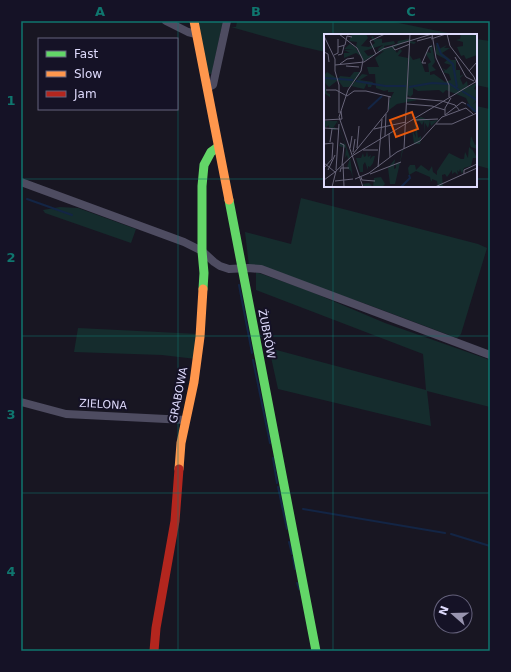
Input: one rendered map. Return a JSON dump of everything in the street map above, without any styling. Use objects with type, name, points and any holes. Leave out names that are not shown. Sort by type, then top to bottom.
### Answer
[{"type":"main road","name":"ŻUBRÓW","points":[[194,21],[316,651]]},
{"type":"main road","name":"GRABOWA","points":[[154,651],[156,628],[175,521],[181,443],[194,382],[200,337],[204,272],[202,251],[202,186],[204,165],[206,158],[218,147]]},
{"type":"street","points":[[166,21],[188,32],[196,34]]},
{"type":"street","points":[[207,88],[213,83],[227,21]]},
{"type":"street","points":[[21,182],[184,242],[202,251],[220,266],[266,271],[490,355]]},
{"type":"street","name":"ZIELONA","points":[[21,402],[66,414],[186,420]]},
{"type":"green space","points":[[198,21],[223,21],[213,73],[208,75]]},
{"type":"green space","points":[[237,21],[389,21],[453,34],[324,34],[324,52],[231,27],[236,27]]},
{"type":"green space","points":[[477,39],[490,41],[490,88],[477,85]]},
{"type":"green space","points":[[477,106],[490,109],[490,169],[477,165]]},
{"type":"green space","points":[[301,198],[478,244],[487,248],[461,334],[457,338],[366,304],[261,268],[249,266],[245,232],[291,244]]},
{"type":"green space","points":[[60,207],[78,208],[136,229],[131,243],[45,213],[43,210]]},
{"type":"green space","points":[[256,272],[307,290],[385,323],[490,360],[490,407],[427,391],[431,426],[278,389],[269,348],[426,390],[423,354],[256,290]]},
{"type":"green space","points":[[78,328],[199,334],[196,359],[162,355],[74,352]]},
{"type":"waterway","points":[[27,199],[72,215]]},
{"type":"waterway","points":[[239,285],[252,353]]},
{"type":"waterway","points":[[253,360],[270,443]]},
{"type":"waterway","points":[[273,458],[277,483]]},
{"type":"waterway","points":[[278,487],[287,529]]},
{"type":"waterway","points":[[303,509],[445,533]]},
{"type":"waterway","points":[[451,534],[490,546]]},
{"type":"waterway","points":[[289,542],[292,554]]},
{"type":"waterway","points":[[293,557],[295,569]]},
{"type":"waterway","points":[[297,583],[299,589]]},
{"type":"traffic: fast","points":[[203,289],[202,186],[204,165],[211,152],[218,147]]},
{"type":"traffic: fast","points":[[229,200],[316,651]]},
{"type":"traffic: slow","points":[[194,21],[229,200]]},
{"type":"traffic: slow","points":[[179,469],[181,443],[194,382],[200,337],[203,289]]},
{"type":"traffic: jam","points":[[154,651],[156,628],[175,521],[179,469]]}]
